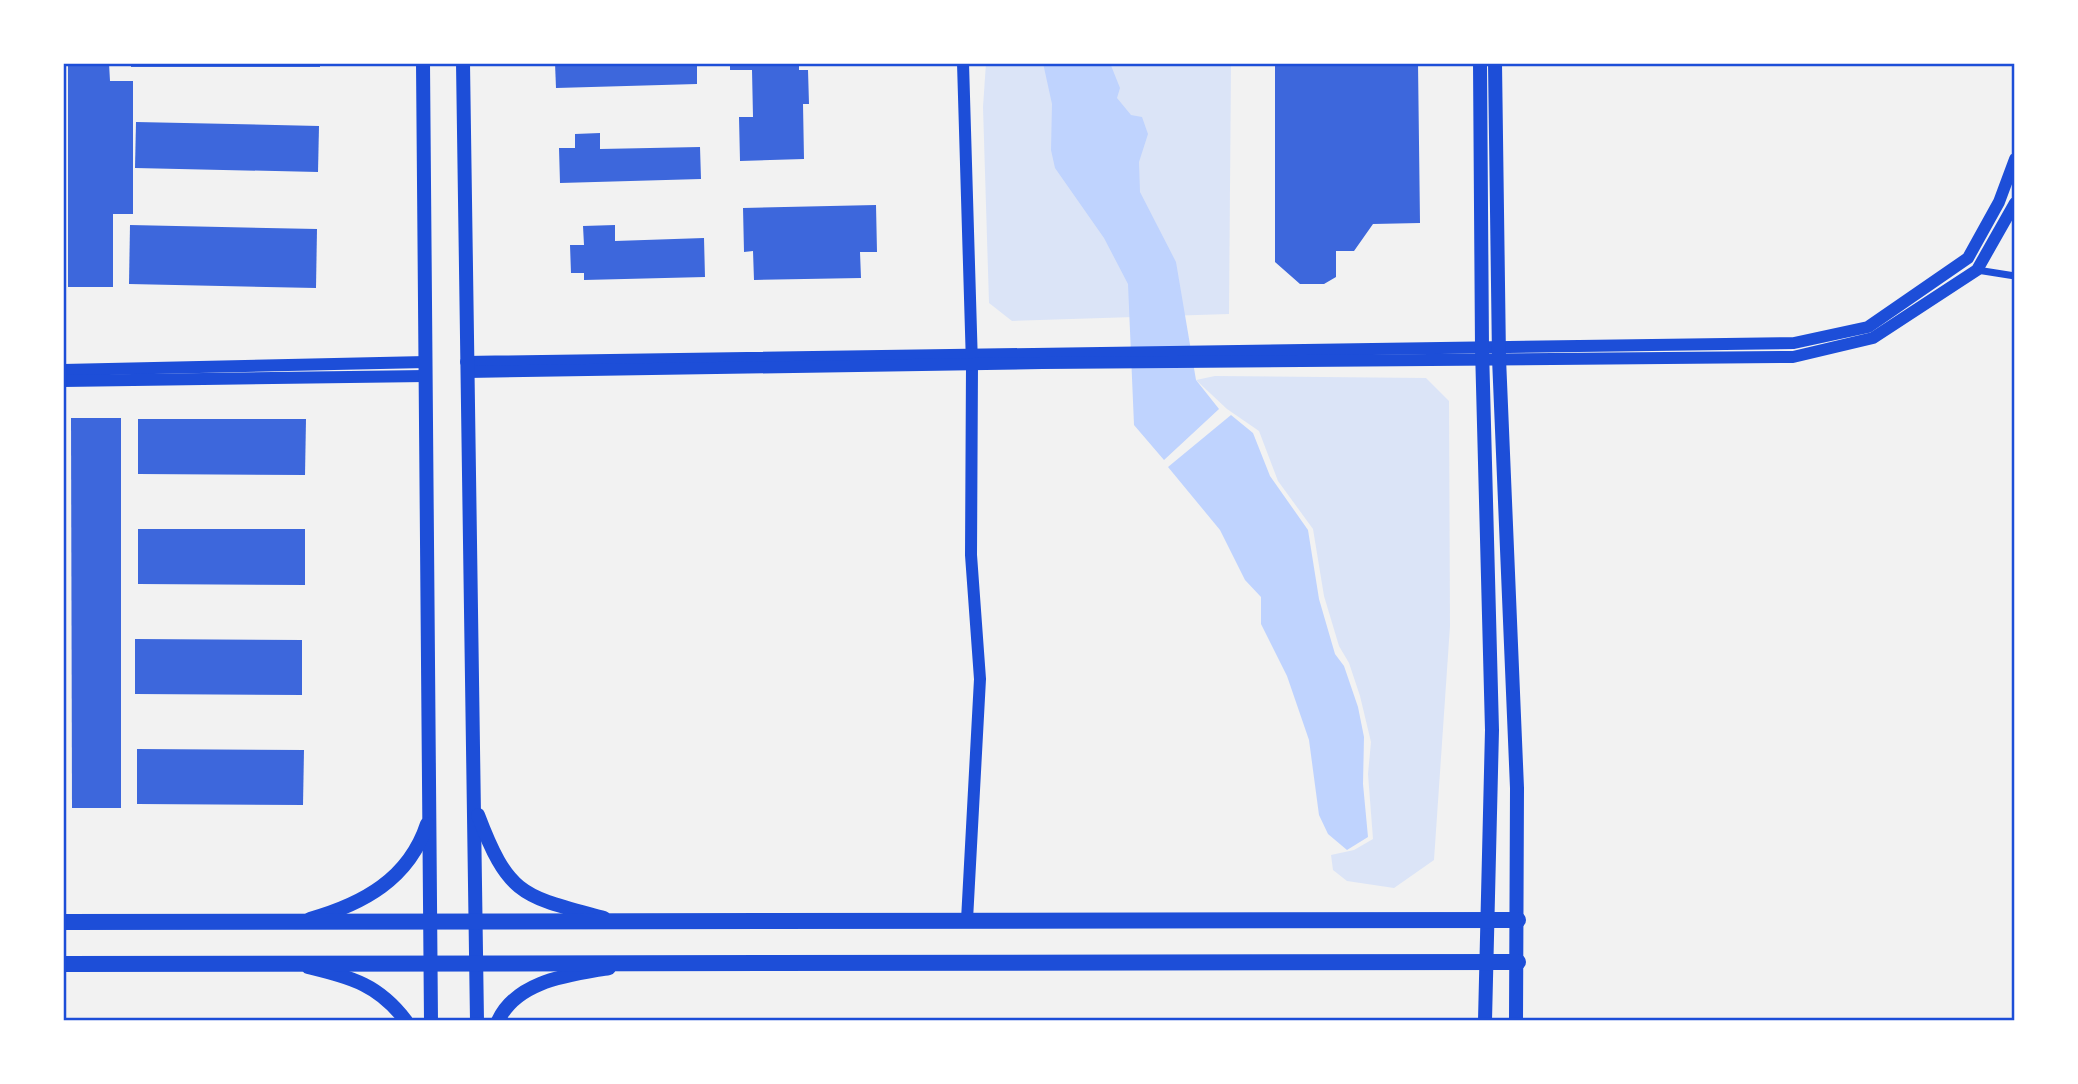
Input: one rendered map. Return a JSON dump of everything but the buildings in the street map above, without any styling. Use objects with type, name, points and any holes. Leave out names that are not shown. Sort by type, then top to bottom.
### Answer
[{"type":"main road","points":[[423,63],[431,1021]]},
{"type":"main road","points":[[463,63],[477,1021]]},
{"type":"main road","points":[[1480,63],[1483,353],[1492,730],[1485,1021]]},
{"type":"main road","points":[[1495,63],[1499,353],[1517,788],[1516,1021]]},
{"type":"main road","points":[[474,804],[500,867],[521,890],[541,900],[615,922]]},
{"type":"main road","points":[[301,921],[333,912],[394,879],[420,845],[431,806]]},
{"type":"main road","points":[[63,922],[1518,920]]},
{"type":"main road","points":[[63,964],[1518,962]]},
{"type":"main road","points":[[296,964],[362,981],[381,994],[406,1021]]},
{"type":"main road","points":[[498,1021],[515,999],[538,985],[630,964]]},
{"type":"street","points":[[963,63],[971,359],[971,555],[980,679],[967,920]]},
{"type":"street","points":[[1499,353],[1794,343],[1868,327],[1968,258],[1999,202],[2015,159]]},
{"type":"street","points":[[466,367],[1483,353],[1793,357],[1873,338],[1977,270],[2015,203]]},
{"type":"street","points":[[1977,270],[2015,276]]},
{"type":"street","points":[[63,370],[426,369]]},
{"type":"street","points":[[63,381],[426,369]]},
{"type":"shaded area","points":[[986,63],[1231,63],[1229,314],[1012,321],[989,303],[983,107]]},
{"type":"shaded area","points":[[1215,376],[1426,378],[1449,401],[1450,626],[1434,860],[1394,888],[1347,881],[1333,870],[1331,855],[1354,850],[1373,839],[1368,774],[1371,742],[1360,696],[1349,663],[1339,646],[1324,596],[1313,529],[1278,481],[1259,431],[1227,409],[1196,380]]},
{"type":"water","points":[[1043,63],[1110,63],[1120,88],[1117,98],[1131,115],[1142,117],[1148,134],[1139,162],[1140,192],[1176,262],[1196,380],[1219,409],[1164,460],[1134,425],[1128,284],[1104,238],[1055,168],[1051,150],[1052,104]]},
{"type":"water","points":[[1231,415],[1253,433],[1270,476],[1308,530],[1319,599],[1335,654],[1344,666],[1358,707],[1364,737],[1363,784],[1368,837],[1347,850],[1328,834],[1319,815],[1309,740],[1287,676],[1261,624],[1261,597],[1245,580],[1220,530],[1168,467]]}]
